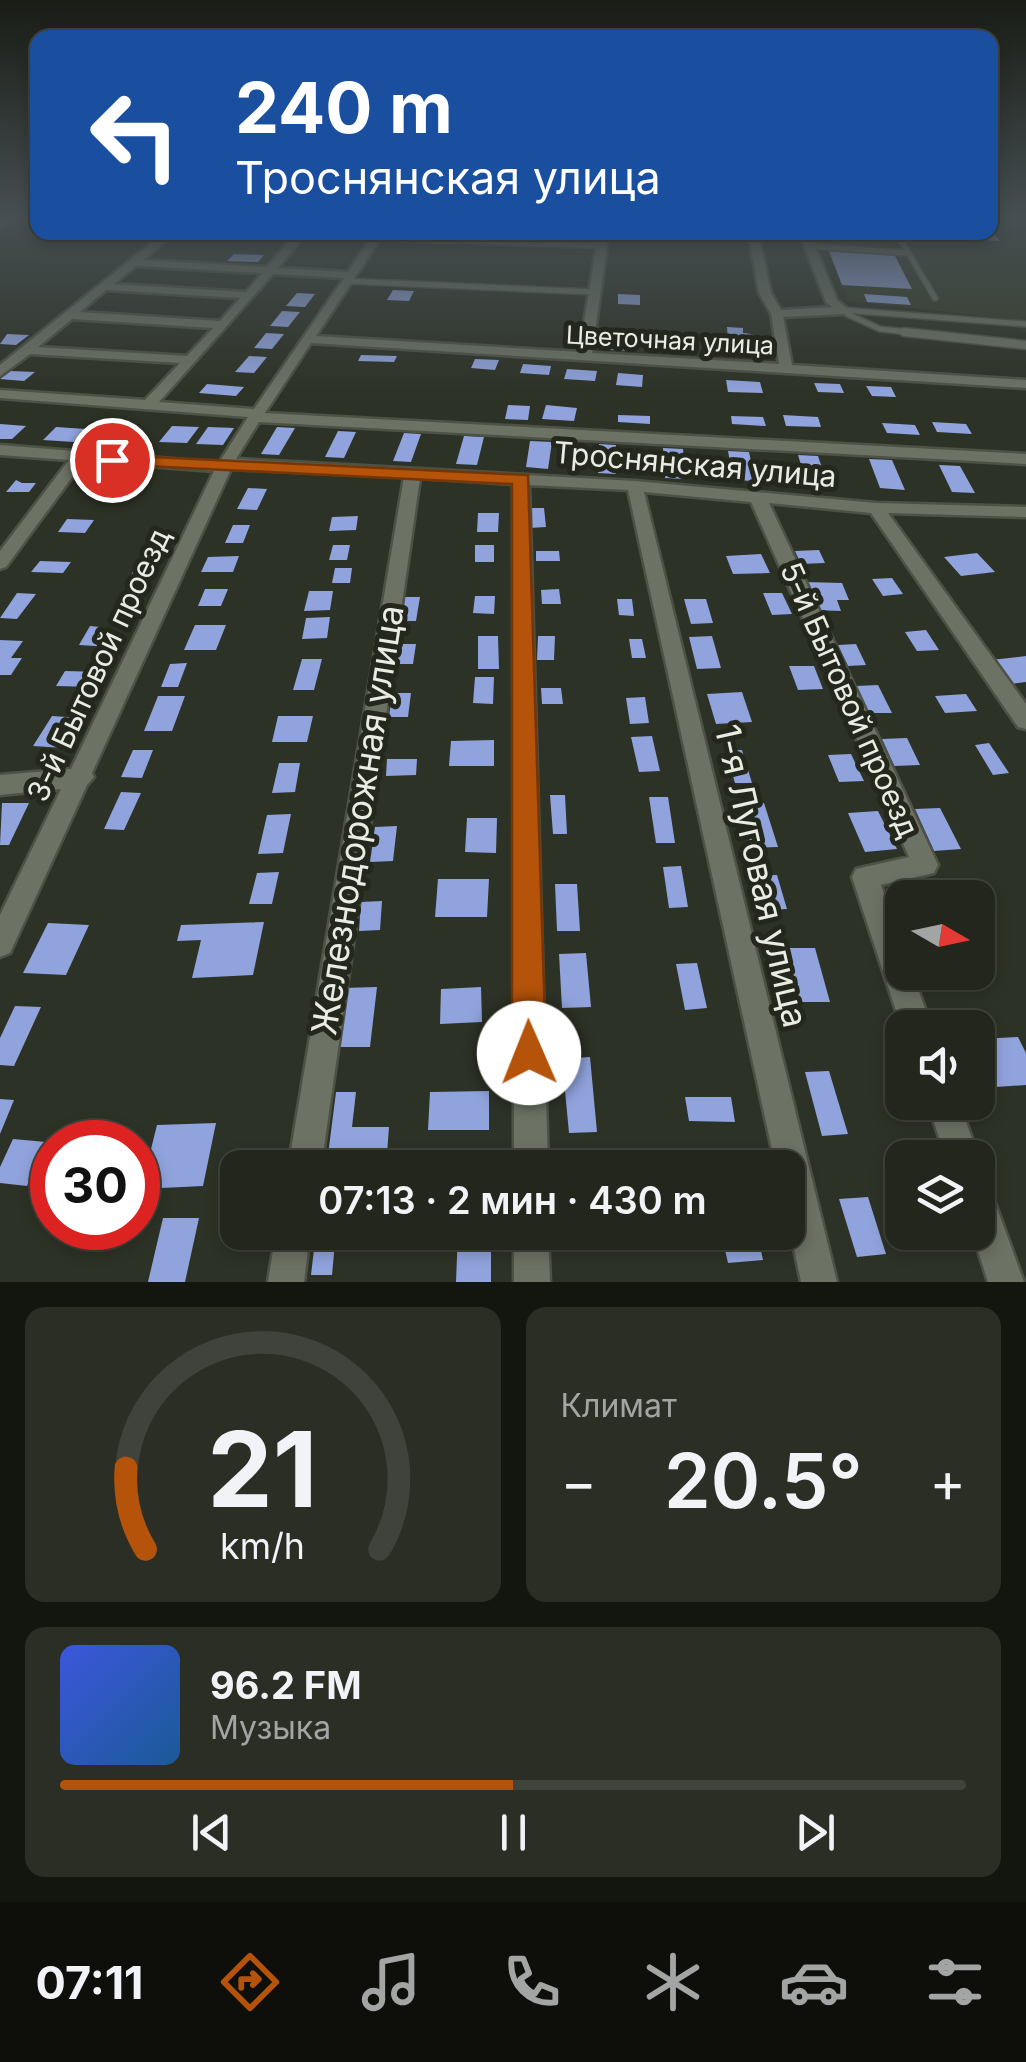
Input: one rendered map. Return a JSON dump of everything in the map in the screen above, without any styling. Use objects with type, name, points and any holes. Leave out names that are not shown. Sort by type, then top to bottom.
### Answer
[{"type":"street","points":[[0,372],[117,277]]},
{"type":"street","points":[[149,404],[263,277]]},
{"type":"street","points":[[335,277],[348,278]]},
{"type":"street","points":[[585,357],[597,277]]},
{"type":"street","points":[[761,277],[764,292],[774,302],[786,370]]},
{"type":"street","points":[[822,277],[832,302],[845,312]]},
{"type":"street","name":"3-й Бытовой проезд","points":[[0,944],[225,465],[311,340],[348,278]]},
{"type":"street","points":[[104,287],[247,295]]},
{"type":"street","points":[[777,314],[845,312]]},
{"type":"street","points":[[69,315],[223,325]]},
{"type":"street","name":"Цветочная улица","points":[[311,340],[1026,384]]},
{"type":"street","points":[[27,350],[192,360]]},
{"type":"street","points":[[0,394],[256,415],[1026,458]]},
{"type":"street","name":"Троснянская улица","points":[[0,450],[79,458],[635,486],[876,508],[1026,512]]},
{"type":"street","points":[[0,563],[79,458]]},
{"type":"street","name":"Железнодорожная улица","points":[[307,1150],[413,472]]},
{"type":"street","points":[[521,479],[530,1150]]},
{"type":"street","name":"1-я Луговая улица","points":[[635,486],[819,1282]]},
{"type":"street","name":"5-й Бытовой проезд","points":[[758,498],[924,866],[865,877],[911,1010]]},
{"type":"street","points":[[876,508],[1026,721]]},
{"type":"street","points":[[0,785],[82,776]]},
{"type":"street","points":[[286,1282],[291,1250]]},
{"type":"street","points":[[532,1250],[532,1282]]},
{"type":"street","points":[[995,1250],[1006,1282]]},
{"type":"lane","points":[[922,277],[935,298]]},
{"type":"lane","points":[[348,278],[595,292]]},
{"type":"lane","points":[[845,312],[1026,324]]},
{"type":"lane","points":[[845,312],[880,329],[1026,345]]},
{"type":"shaded area","points":[[839,277],[1026,277],[1026,332],[1019,331],[1011,319],[848,301]]},
{"type":"building","points":[[839,277],[906,277],[912,289],[842,285]]},
{"type":"building","points":[[393,290],[414,291],[409,301],[387,300]]},
{"type":"building","points":[[297,293],[315,294],[305,307],[286,306]]},
{"type":"building","points":[[618,294],[640,295],[640,305],[618,304]]},
{"type":"building","points":[[864,294],[907,297],[911,305],[867,302]]},
{"type":"building","points":[[282,311],[300,312],[288,327],[270,326]]},
{"type":"building","points":[[727,327],[743,328],[743,333],[751,334],[751,342],[728,341]]},
{"type":"building","points":[[266,333],[284,334],[272,349],[254,348]]},
{"type":"building","points":[[7,334],[29,335],[16,345],[0,344]]},
{"type":"building","points":[[611,337],[633,338],[633,351],[610,350]]},
{"type":"building","points":[[361,355],[397,356],[394,362],[358,361]]},
{"type":"building","points":[[249,356],[267,357],[254,373],[235,372]]},
{"type":"building","points":[[475,359],[499,360],[495,370],[471,368]]},
{"type":"building","points":[[523,364],[551,366],[549,375],[520,373]]},
{"type":"building","points":[[567,369],[597,371],[595,381],[564,379]]},
{"type":"building","points":[[11,371],[35,372],[24,381],[0,379]]},
{"type":"building","points":[[618,373],[643,375],[642,387],[616,385]]},
{"type":"building","points":[[726,380],[760,382],[763,393],[728,392]]},
{"type":"building","points":[[814,383],[840,384],[844,393],[818,392]]},
{"type":"building","points":[[207,384],[244,387],[236,396],[199,393]]},
{"type":"building","points":[[866,386],[891,387],[896,397],[872,396]]},
{"type":"building","points":[[508,405],[530,406],[528,420],[505,419]]},
{"type":"building","points":[[546,405],[577,408],[574,421],[542,419]]},
{"type":"building","points":[[618,415],[650,416],[650,424],[618,422]]},
{"type":"building","points":[[783,415],[818,417],[821,427],[786,426]]},
{"type":"building","points":[[731,416],[763,417],[766,426],[732,424]]},
{"type":"building","points":[[932,422],[966,424],[972,434],[937,432]]},
{"type":"building","points":[[882,423],[915,425],[920,435],[887,433]]},
{"type":"building","points":[[0,424],[26,426],[12,439],[0,439]]},
{"type":"building","points":[[172,426],[199,427],[187,443],[159,442]]},
{"type":"building","points":[[56,427],[86,429],[74,442],[43,440]]},
{"type":"building","points":[[208,427],[234,428],[223,445],[196,444]]},
{"type":"building","points":[[277,427],[295,428],[279,455],[261,454]]},
{"type":"building","points":[[110,430],[141,432],[132,444],[100,442]]},
{"type":"building","points":[[338,431],[356,432],[344,458],[325,457]]},
{"type":"building","points":[[404,433],[421,434],[411,462],[393,461]]},
{"type":"building","points":[[464,436],[484,437],[477,465],[456,464]]},
{"type":"building","points":[[530,441],[552,442],[548,469],[526,467]]},
{"type":"building","points":[[599,444],[616,445],[616,474],[598,473]]},
{"type":"building","points":[[663,448],[683,449],[686,479],[665,478]]},
{"type":"building","points":[[728,451],[749,452],[755,481],[733,480]]},
{"type":"building","points":[[798,455],[818,456],[828,486],[807,485]]},
{"type":"building","points":[[869,459],[892,460],[905,490],[880,488]]},
{"type":"building","points":[[939,465],[960,466],[975,493],[952,492]]},
{"type":"building","points":[[16,480],[36,483],[29,492],[6,492]]},
{"type":"building","points":[[93,485],[120,486],[113,496],[86,495]]},
{"type":"building","points":[[248,488],[267,489],[257,510],[237,509]]},
{"type":"building","points":[[527,508],[544,508],[546,527],[529,528]]},
{"type":"building","points":[[478,513],[499,513],[498,532],[477,532]]},
{"type":"building","points":[[358,516],[356,530],[329,531],[332,517]]},
{"type":"building","points":[[67,519],[94,520],[85,533],[58,532]]},
{"type":"building","points":[[233,525],[250,525],[243,543],[225,543]]},
{"type":"building","points":[[333,545],[350,545],[347,560],[329,560]]},
{"type":"building","points":[[475,545],[494,545],[494,562],[475,562]]},
{"type":"building","points":[[819,550],[825,563],[801,564],[795,551]]},
{"type":"building","points":[[147,551],[165,553],[146,582],[127,581]]},
{"type":"building","points":[[536,551],[559,551],[560,561],[536,561]]},
{"type":"building","points":[[977,553],[995,572],[961,576],[944,557]]},
{"type":"building","points":[[761,554],[770,573],[733,574],[726,556]]},
{"type":"building","points":[[239,556],[233,572],[201,572],[208,557]]},
{"type":"building","points":[[40,561],[71,562],[63,573],[31,572]]},
{"type":"building","points":[[335,568],[352,568],[350,583],[332,583]]},
{"type":"building","points":[[892,578],[903,594],[883,596],[872,579]]},
{"type":"building","points":[[805,582],[842,583],[849,600],[837,600],[841,611],[815,610]]},
{"type":"building","points":[[205,589],[228,589],[221,606],[198,606]]},
{"type":"building","points":[[559,589],[561,604],[542,604],[541,590]]},
{"type":"building","points":[[309,591],[333,591],[330,610],[304,611]]},
{"type":"building","points":[[17,593],[36,594],[17,619],[0,618]]},
{"type":"building","points":[[124,593],[138,594],[127,611],[112,610]]},
{"type":"building","points":[[763,593],[782,593],[792,614],[772,615]]},
{"type":"building","points":[[475,596],[495,596],[494,614],[473,613]]},
{"type":"building","points":[[405,597],[420,597],[416,621],[401,621]]},
{"type":"building","points":[[617,599],[632,599],[634,616],[619,615]]},
{"type":"building","points":[[684,599],[706,599],[713,623],[691,624]]},
{"type":"building","points":[[330,617],[327,638],[302,639],[306,618]]},
{"type":"building","points":[[195,625],[226,625],[216,650],[184,650]]},
{"type":"building","points":[[90,626],[100,627],[96,634],[118,635],[111,647],[79,645]]},
{"type":"building","points":[[926,630],[939,650],[917,651],[905,632]]},
{"type":"building","points":[[478,636],[498,636],[499,669],[478,669]]},
{"type":"building","points":[[538,636],[555,636],[554,660],[537,660]]},
{"type":"building","points":[[712,636],[721,668],[697,669],[689,637]]},
{"type":"building","points":[[629,639],[642,639],[646,658],[632,658]]},
{"type":"building","points":[[0,640],[23,641],[11,658],[22,658],[11,675],[0,675]]},
{"type":"building","points":[[400,644],[416,644],[413,664],[397,664]]},
{"type":"building","points":[[856,644],[866,665],[848,666],[838,645]]},
{"type":"building","points":[[1026,656],[1026,682],[1011,684],[991,660]]},
{"type":"building","points":[[302,659],[322,659],[314,690],[293,690]]},
{"type":"building","points":[[187,663],[178,687],[161,687],[170,664]]},
{"type":"building","points":[[789,666],[814,666],[823,689],[798,690]]},
{"type":"building","points":[[65,671],[103,672],[94,687],[56,686]]},
{"type":"building","points":[[475,677],[494,677],[493,704],[473,703]]},
{"type":"building","points":[[878,685],[892,713],[868,713],[856,686]]},
{"type":"building","points":[[541,688],[561,688],[563,704],[542,704]]},
{"type":"building","points":[[742,692],[752,722],[716,724],[707,694]]},
{"type":"building","points":[[392,693],[411,693],[408,717],[389,717]]},
{"type":"building","points":[[966,694],[977,711],[945,713],[935,696]]},
{"type":"building","points":[[158,696],[185,696],[172,731],[144,731]]},
{"type":"building","points":[[645,697],[649,723],[630,724],[626,698]]},
{"type":"building","points":[[52,716],[82,718],[65,748],[33,746]]},
{"type":"building","points":[[278,716],[313,716],[307,742],[272,742]]},
{"type":"building","points":[[652,736],[660,771],[639,772],[631,737]]},
{"type":"building","points":[[907,738],[920,765],[894,766],[882,739]]},
{"type":"building","points":[[494,740],[494,766],[449,766],[451,741]]},
{"type":"building","points":[[989,743],[1009,773],[993,775],[975,745]]},
{"type":"building","points":[[133,750],[153,750],[142,778],[121,777]]},
{"type":"building","points":[[742,750],[752,783],[735,783],[726,751]]},
{"type":"building","points":[[851,754],[864,781],[839,782],[828,755]]},
{"type":"building","points":[[387,759],[417,759],[416,775],[386,776]]},
{"type":"building","points":[[279,763],[300,763],[295,792],[272,793]]},
{"type":"building","points":[[121,792],[141,793],[124,830],[104,829]]},
{"type":"building","points":[[550,795],[565,795],[567,834],[553,834]]},
{"type":"building","points":[[649,797],[668,797],[675,843],[656,843]]},
{"type":"building","points":[[2,803],[29,803],[9,845],[0,845]]},
{"type":"building","points":[[739,803],[764,803],[778,847],[752,848]]},
{"type":"building","points":[[940,808],[961,849],[934,851],[915,809]]},
{"type":"building","points":[[878,811],[897,849],[865,852],[848,813]]},
{"type":"building","points":[[291,814],[283,853],[258,854],[267,815]]},
{"type":"building","points":[[467,818],[497,818],[496,853],[465,852]]},
{"type":"building","points":[[397,826],[393,861],[370,862],[375,827]]},
{"type":"building","points":[[681,866],[688,907],[669,908],[663,867]]},
{"type":"building","points":[[279,872],[272,904],[249,904],[257,873]]},
{"type":"building","points":[[759,875],[777,875],[787,909],[769,910]]},
{"type":"building","points":[[438,879],[489,879],[487,917],[435,917]]},
{"type":"building","points":[[555,884],[577,884],[580,931],[557,931]]},
{"type":"building","points":[[382,901],[380,930],[359,931],[361,902]]},
{"type":"building","points":[[264,922],[253,975],[192,978],[201,940],[177,941],[181,925]]},
{"type":"building","points":[[48,923],[89,925],[66,975],[23,973]]},
{"type":"building","points":[[774,948],[815,948],[830,1002],[787,1002]]},
{"type":"building","points":[[586,953],[591,1007],[562,1008],[559,954]]},
{"type":"building","points":[[697,963],[707,1008],[685,1010],[676,964]]},
{"type":"building","points":[[377,987],[370,1047],[335,1047],[343,988]]},
{"type":"building","points":[[481,987],[482,1022],[440,1024],[441,989]]},
{"type":"building","points":[[15,1006],[41,1007],[14,1066],[0,1065],[0,1038]]},
{"type":"building","points":[[1018,1037],[1026,1053],[1026,1085],[995,1087],[995,1038]]},
{"type":"building","points":[[590,1057],[597,1132],[569,1133],[562,1059]]},
{"type":"building","points":[[829,1071],[848,1134],[822,1136],[805,1072]]},
{"type":"building","points":[[489,1091],[489,1130],[428,1130],[430,1092]]},
{"type":"building","points":[[336,1092],[356,1092],[352,1127],[389,1127],[387,1150],[329,1150]]},
{"type":"building","points":[[685,1097],[731,1097],[735,1122],[689,1121]]},
{"type":"building","points":[[0,1099],[14,1100],[0,1134]]},
{"type":"building","points":[[216,1123],[203,1186],[160,1188],[160,1125]]},
{"type":"building","points":[[13,1139],[30,1141],[27,1186],[0,1183],[0,1167]]},
{"type":"building","points":[[868,1197],[886,1254],[857,1257],[839,1199]]},
{"type":"building","points":[[163,1218],[199,1218],[185,1282],[148,1282],[156,1250],[160,1250]]},
{"type":"building","points":[[314,1250],[334,1250],[332,1275],[311,1275]]},
{"type":"building","points":[[457,1250],[491,1250],[491,1282],[456,1282]]},
{"type":"building","points":[[725,1250],[761,1250],[763,1260],[728,1263]]},
{"type":"route","points":[[112,460],[210,468],[243,463],[521,479],[529,1053]]}]
